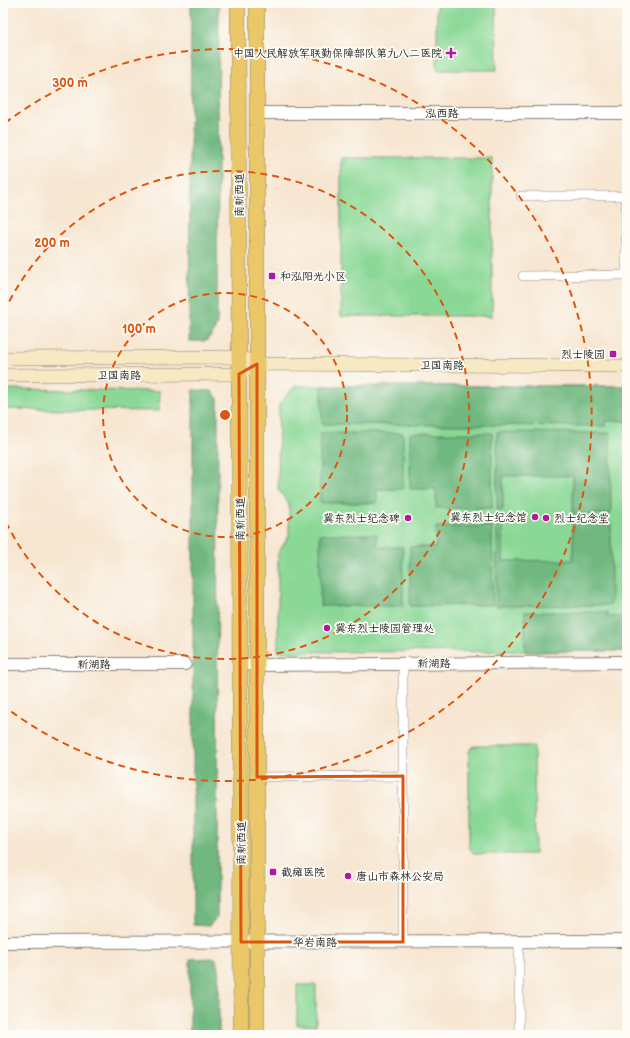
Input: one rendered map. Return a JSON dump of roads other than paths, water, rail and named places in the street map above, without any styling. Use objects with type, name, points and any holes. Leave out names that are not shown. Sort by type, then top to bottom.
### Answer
[{"type":"main road","name":"南新西道","points":[[238,3],[241,1035]]},
{"type":"main road","name":"南新西道","points":[[257,3],[257,1035]]},
{"type":"main road","name":"卫国南路","points":[[3,358],[240,357],[257,364],[627,366]]},
{"type":"main road","name":"卫国南路","points":[[3,375],[239,374],[257,364]]},
{"type":"street","name":"泓西路","points":[[258,113],[627,114]]},
{"type":"street","points":[[521,196],[627,196],[627,275],[523,276]]},
{"type":"street","name":"新湖路","points":[[241,664],[627,662]]},
{"type":"street","points":[[403,663],[403,942]]},
{"type":"street","name":"新湖路","points":[[3,664],[185,664]]},
{"type":"street","points":[[257,777],[403,776]]},
{"type":"street","name":"华岩南路","points":[[3,942],[627,941]]},
{"type":"street","points":[[519,942],[519,1035]]},
{"type":"place","name":"中国人民解放军联勤保障部队第九八二医院","points":[[451,53]]},
{"type":"place","name":"和泓阳光小区","points":[[272,276]]},
{"type":"place","name":"烈士陵园","points":[[613,354]]},
{"type":"place","name":"冀东烈士纪念馆","points":[[535,517]]},
{"type":"place","name":"冀东烈士纪念碑","points":[[408,518]]},
{"type":"place","name":"烈士纪念堂","points":[[546,518]]},
{"type":"place","name":"冀东烈士陵园管理处","points":[[327,628]]},
{"type":"place","name":"截瘫医院","points":[[273,872]]},
{"type":"place","name":"唐山市森林公安局","points":[[348,876]]}]
